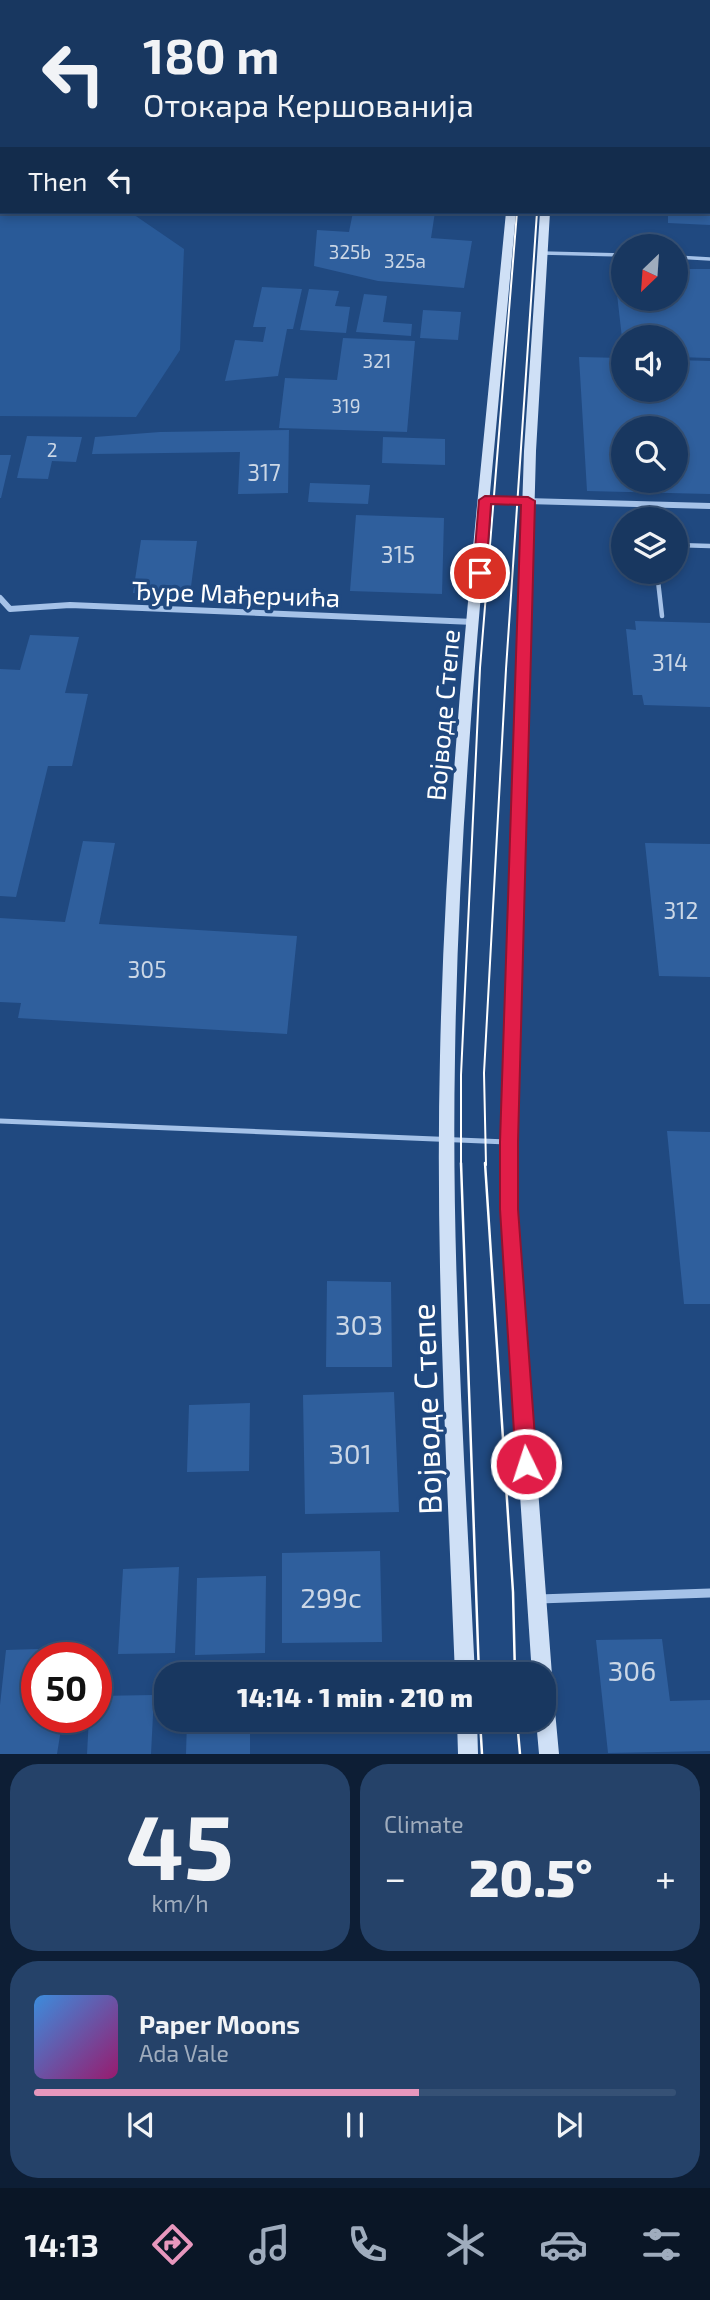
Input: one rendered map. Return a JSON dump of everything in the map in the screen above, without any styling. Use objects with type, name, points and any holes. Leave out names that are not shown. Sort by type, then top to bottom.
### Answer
[{"type":"main road","name":"Војводе Степе","points":[[465,1662],[446,1140],[450,968],[485,500],[512,214]]},
{"type":"main road","points":[[541,1662],[509,1209],[509,1142],[528,501],[545,214]]},
{"type":"main road","points":[[467,1732],[468,1754]]},
{"type":"main road","points":[[547,1732],[549,1754]]},
{"type":"street","points":[[485,500],[710,506]]},
{"type":"street","points":[[0,598],[10,609]]},
{"type":"street","name":"Ђуре Мађерчића","points":[[10,609],[83,606],[476,622]]},
{"type":"street","points":[[536,1599],[710,1592]]},
{"type":"lane","points":[[542,253],[611,256]]},
{"type":"lane","points":[[688,258],[710,259]]},
{"type":"lane","points":[[688,545],[710,546]]},
{"type":"lane","points":[[658,584],[662,615]]},
{"type":"lane","points":[[0,611],[10,609]]},
{"type":"lane","points":[[0,1121],[509,1142]]},
{"type":"shaded area","points":[[0,214],[133,214],[184,249],[180,350],[136,417],[0,416]]},
{"type":"building","points":[[353,214],[435,214],[431,238],[472,241],[464,288],[378,281],[314,266],[317,230],[349,232]]},
{"type":"building","points":[[668,214],[710,214],[710,225],[668,223]]},
{"type":"building","points":[[688,269],[710,269],[710,358],[688,357],[688,325],[621,325],[619,312],[688,312]]},
{"type":"building","points":[[262,287],[302,289],[293,329],[287,329],[278,376],[225,381],[235,340],[263,342],[266,327],[253,327]]},
{"type":"building","points":[[309,289],[339,291],[335,306],[350,307],[346,333],[300,330]]},
{"type":"building","points":[[364,294],[387,296],[383,322],[412,324],[411,336],[356,332]]},
{"type":"building","points":[[423,310],[461,312],[458,340],[420,338]]},
{"type":"building","points":[[343,338],[415,341],[407,432],[279,428],[285,378],[337,380]]},
{"type":"building","points":[[579,357],[611,358],[611,402],[688,402],[688,360],[710,361],[710,494],[669,493],[688,493],[688,416],[611,416],[611,492],[587,491]]},
{"type":"building","points":[[289,430],[288,493],[238,494],[240,452],[92,454],[95,437],[160,432]]},
{"type":"building","points":[[27,436],[82,437],[76,462],[52,461],[48,479],[17,478]]},
{"type":"building","points":[[383,437],[445,439],[445,465],[382,463]]},
{"type":"building","points":[[0,455],[11,455],[1,498],[0,498]]},
{"type":"building","points":[[310,483],[370,485],[368,504],[308,502]]},
{"type":"building","points":[[356,515],[444,518],[442,594],[350,591]]},
{"type":"building","points":[[141,540],[197,541],[190,594],[133,593]]},
{"type":"building","points":[[635,621],[710,623],[710,707],[644,705],[642,695],[633,695],[626,629],[636,630]]},
{"type":"building","points":[[30,635],[79,637],[65,693],[88,694],[72,766],[48,766],[16,897],[0,896],[0,669],[20,670]]},
{"type":"building","points":[[83,841],[115,843],[99,924],[297,936],[287,1034],[18,1018],[21,1003],[0,1002],[0,918],[65,922]]},
{"type":"building","points":[[645,843],[710,844],[710,977],[659,976]]},
{"type":"building","points":[[667,1131],[710,1132],[710,1304],[684,1304]]},
{"type":"building","points":[[327,1281],[391,1282],[392,1367],[326,1367]]},
{"type":"building","points":[[394,1392],[399,1512],[305,1514],[303,1395]]},
{"type":"building","points":[[250,1403],[249,1471],[187,1472],[189,1405]]},
{"type":"building","points":[[380,1551],[382,1642],[282,1643],[282,1553]]},
{"type":"building","points":[[179,1567],[175,1653],[118,1654],[123,1569]]},
{"type":"building","points":[[266,1576],[265,1653],[195,1655],[197,1578]]},
{"type":"building","points":[[662,1639],[670,1701],[710,1700],[710,1751],[608,1753],[596,1640]]},
{"type":"building","points":[[6,1650],[21,1650],[21,1733],[60,1733],[57,1754],[0,1754],[0,1705]]},
{"type":"building","points":[[154,1695],[151,1754],[87,1754],[88,1733],[112,1733],[112,1696]]},
{"type":"building","points":[[187,1732],[250,1732],[250,1754],[186,1754]]},
{"type":"tram line","points":[[461,1163],[461,1075],[480,668],[517,214]]},
{"type":"tram line","points":[[486,1165],[484,1073],[506,669],[537,214]]},
{"type":"tram line","points":[[461,1163],[479,1662]]},
{"type":"tram line","points":[[485,1163],[513,1592],[515,1662]]},
{"type":"tram line","points":[[481,1732],[482,1754]]},
{"type":"tram line","points":[[518,1732],[520,1754]]},
{"type":"route","points":[[480,573],[485,500],[528,501],[509,1142],[509,1209],[526,1464]]}]
